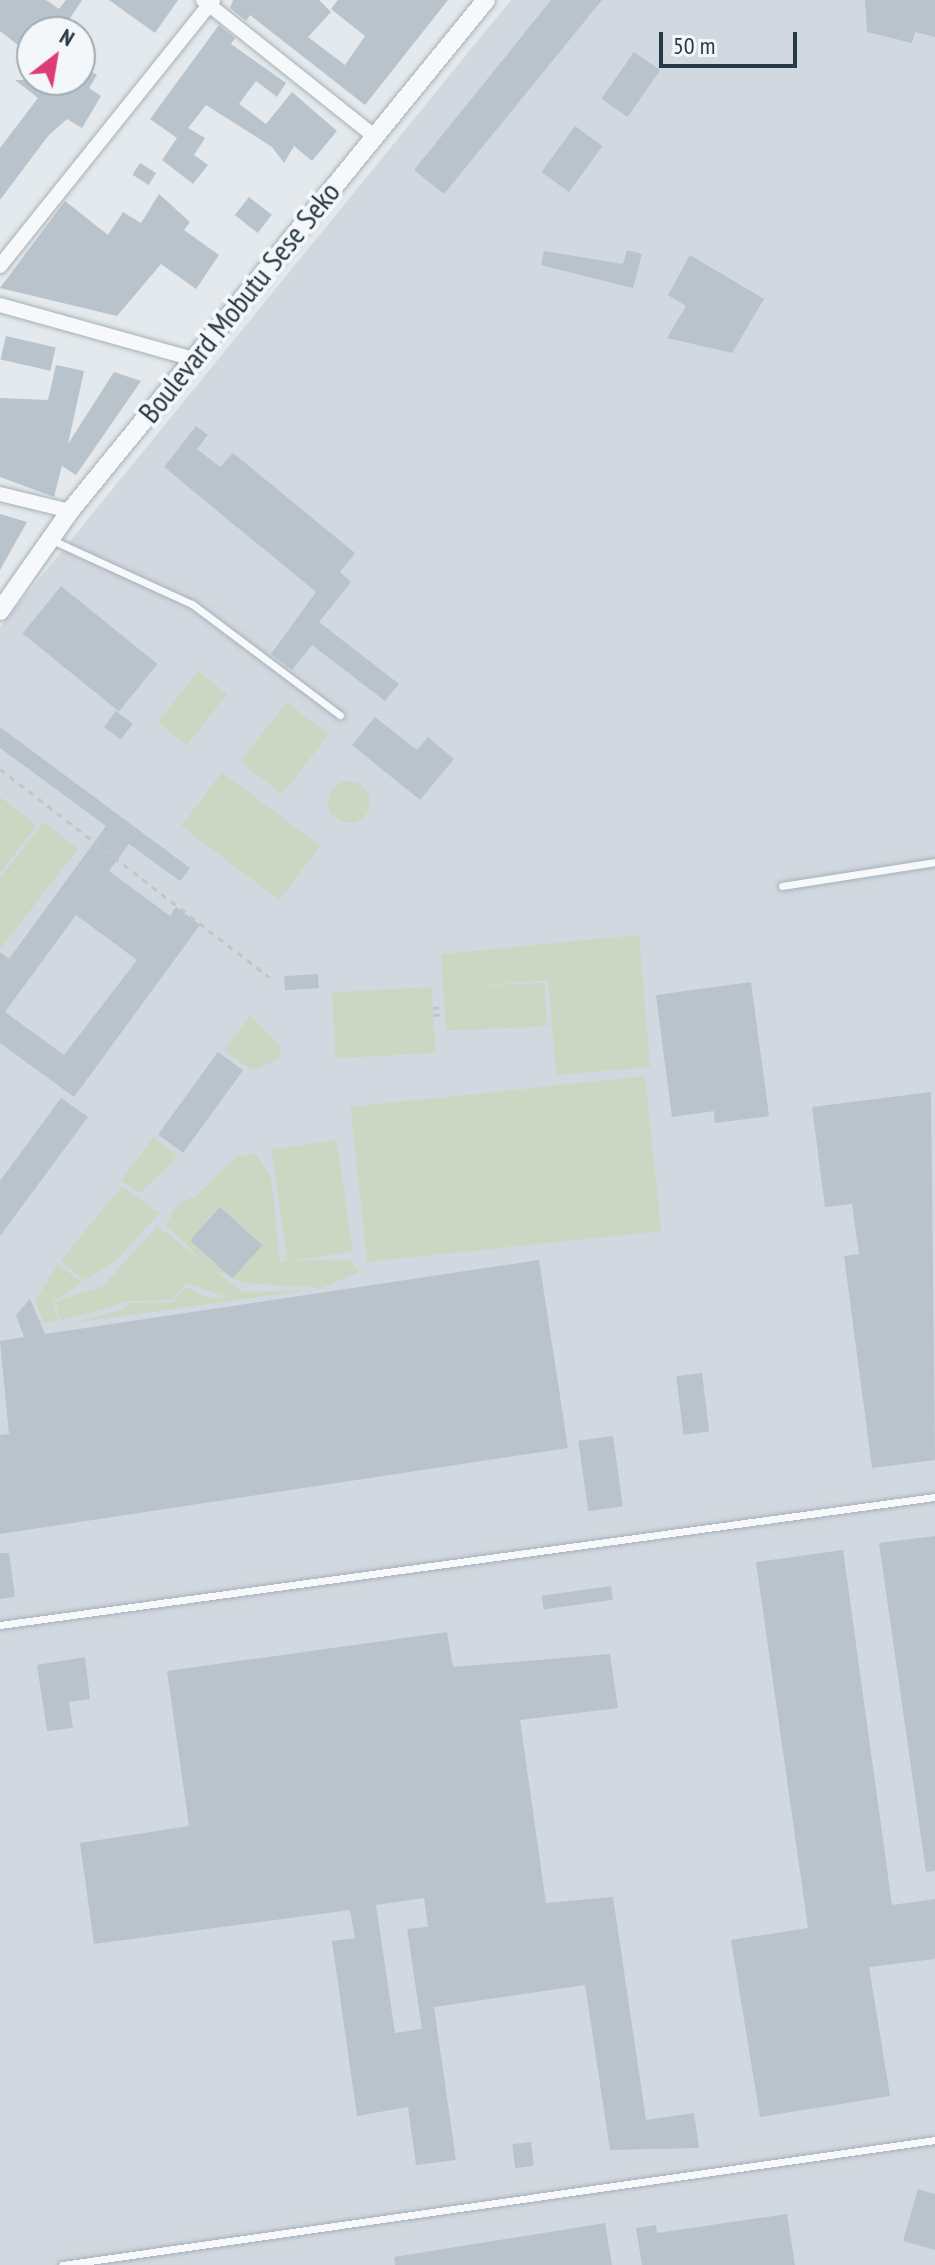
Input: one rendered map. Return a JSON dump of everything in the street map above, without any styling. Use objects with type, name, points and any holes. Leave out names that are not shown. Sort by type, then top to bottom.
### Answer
[{"type":"street","name":"Boulevard Mobutu Sese Seko","points":[[0,611],[70,511],[486,0]]},
{"type":"street","points":[[0,266],[208,2],[374,136]]},
{"type":"street","points":[[0,305],[193,359]]},
{"type":"street","points":[[0,494],[70,511]]},
{"type":"lane","points":[[50,539],[192,604],[340,715]]},
{"type":"lane","points":[[782,886],[935,862]]},
{"type":"lane","points":[[0,1625],[935,1497]]},
{"type":"lane","points":[[62,2265],[935,2140]]},
{"type":"path","points":[[0,769],[229,940],[269,977]]},
{"type":"path","points":[[433,1008],[445,1007]]},
{"type":"path","points":[[434,1015],[445,1014]]},
{"type":"shaded area","points":[[511,0],[935,0],[935,2265],[0,2265],[0,627]]},
{"type":"green space","points":[[198,671],[227,694],[187,745],[158,722]]},
{"type":"green space","points":[[287,702],[329,735],[282,795],[240,762]]},
{"type":"green space","points":[[222,772],[320,846],[279,900],[181,826]]},
{"type":"green space","points":[[349,781],[364,787],[370,802],[364,817],[349,823],[334,817],[328,802],[334,787]]},
{"type":"green space","points":[[0,797],[37,825],[0,873]]},
{"type":"green space","points":[[44,822],[78,849],[0,949],[0,878]]},
{"type":"green space","points":[[639,935],[650,1067],[556,1075],[548,980],[472,986],[545,983],[547,1026],[446,1031],[441,954]]},
{"type":"green space","points":[[432,987],[435,1053],[336,1058],[332,992]]},
{"type":"green space","points":[[250,1015],[281,1047],[279,1059],[253,1070],[224,1051]]},
{"type":"green space","points":[[645,1076],[661,1231],[367,1262],[351,1107]]},
{"type":"green space","points":[[154,1137],[178,1157],[140,1193],[121,1180]]},
{"type":"green space","points":[[337,1140],[353,1252],[287,1261],[272,1149]]},
{"type":"green space","points":[[255,1153],[271,1177],[280,1261],[349,1259],[360,1272],[322,1288],[244,1283],[210,1268],[166,1225],[178,1203],[196,1196],[236,1157]]},
{"type":"green space","points":[[122,1186],[159,1213],[116,1261],[85,1281],[61,1260]]},
{"type":"green space","points":[[157,1226],[243,1292],[310,1290],[67,1324],[122,1310],[129,1303],[174,1302],[186,1287],[206,1297],[230,1299],[187,1283],[172,1300],[130,1301],[61,1321],[55,1302],[103,1286]]},
{"type":"green space","points":[[58,1264],[82,1283],[53,1302],[58,1321],[44,1323],[35,1301]]},
{"type":"building","points":[[0,0],[46,0],[59,9],[66,0],[82,0],[72,16],[16,16],[16,44],[0,31]]},
{"type":"building","points":[[109,0],[178,0],[155,33]]},
{"type":"building","points":[[233,0],[319,0],[331,12],[308,37],[345,65],[365,36],[331,9],[338,0],[448,0],[365,105],[250,15],[246,21],[230,8]]},
{"type":"building","points":[[551,0],[602,0],[444,194],[414,170]]},
{"type":"building","points":[[865,0],[935,0],[935,37],[915,32],[912,43],[867,32]]},
{"type":"building","points":[[219,25],[235,38],[231,44],[286,83],[277,97],[256,81],[239,104],[266,124],[292,92],[337,131],[312,161],[294,146],[284,163],[272,147],[206,105],[188,128],[205,138],[194,155],[208,165],[193,184],[162,160],[177,138],[150,119]]},
{"type":"building","points":[[634,52],[660,70],[628,117],[601,99]]},
{"type":"building","points":[[96,93],[101,96],[82,128],[67,119],[48,136],[0,200],[0,148],[38,98],[35,96],[96,96]]},
{"type":"building","points":[[575,126],[603,146],[569,192],[541,172]]},
{"type":"building","points":[[140,163],[156,173],[149,185],[133,175]]},
{"type":"building","points":[[159,194],[190,222],[184,230],[219,255],[196,289],[161,264],[117,316],[0,288],[65,201],[108,235],[123,212],[141,223]]},
{"type":"building","points":[[249,197],[272,215],[258,233],[235,215]]},
{"type":"building","points":[[627,250],[642,254],[633,288],[541,265],[544,251],[623,264]]},
{"type":"building","points":[[690,255],[764,299],[732,353],[667,338],[686,306],[668,295]]},
{"type":"building","points":[[6,336],[56,347],[50,371],[1,359]]},
{"type":"building","points":[[56,365],[84,371],[68,444],[114,372],[141,381],[76,475],[62,466],[54,497],[0,477],[0,398],[48,400]]},
{"type":"building","points":[[196,426],[208,435],[197,449],[220,467],[233,453],[355,553],[340,572],[351,582],[319,622],[399,684],[385,701],[312,645],[292,670],[271,654],[316,592],[164,467]]},
{"type":"building","points":[[0,514],[27,522],[0,570]]},
{"type":"building","points":[[61,586],[157,664],[119,711],[23,633]]},
{"type":"building","points":[[116,711],[133,724],[121,740],[104,727]]},
{"type":"building","points":[[375,717],[417,750],[428,737],[454,759],[420,800],[352,745]]},
{"type":"building","points":[[0,727],[190,868],[180,881],[129,844],[109,871],[170,916],[176,907],[200,925],[74,1097],[0,1043],[0,952],[9,959],[106,826],[0,748]],"holes":[[[76,915],[137,960],[64,1055],[5,1012]]]},
{"type":"building","points":[[318,974],[319,988],[285,990],[284,976]]},
{"type":"building","points":[[751,982],[769,1116],[715,1123],[714,1111],[672,1117],[656,995]]},
{"type":"building","points":[[218,1052],[243,1070],[183,1153],[158,1135]]},
{"type":"building","points":[[931,1092],[935,1460],[872,1468],[844,1256],[859,1254],[852,1204],[825,1207],[812,1107]]},
{"type":"building","points":[[61,1098],[88,1117],[0,1236],[0,1181]]},
{"type":"building","points":[[220,1207],[262,1245],[232,1279],[190,1240]]},
{"type":"building","points":[[539,1260],[568,1448],[0,1534],[0,1435],[9,1434],[0,1341],[24,1337],[16,1315],[30,1299],[45,1334]]},
{"type":"building","points":[[702,1373],[709,1432],[683,1435],[676,1376]]},
{"type":"building","points":[[613,1436],[623,1506],[588,1511],[578,1441]]},
{"type":"building","points":[[935,1536],[935,1871],[926,1872],[879,1543]]},
{"type":"building","points":[[843,1550],[892,1905],[935,1899],[935,1959],[869,1967],[890,2096],[760,2117],[731,1940],[808,1928],[756,1562]]},
{"type":"building","points":[[0,1553],[9,1553],[15,1597],[0,1599]]},
{"type":"building","points":[[611,1586],[613,1600],[544,1610],[542,1596]]},
{"type":"building","points":[[447,1632],[453,1667],[610,1654],[618,1708],[520,1720],[546,1903],[613,1897],[646,2120],[694,2113],[699,2148],[610,2150],[585,1985],[434,2007],[456,2160],[416,2165],[408,2107],[357,2116],[332,1941],[355,1938],[350,1910],[94,1944],[80,1843],[189,1826],[167,1671]],"holes":[[[424,1898],[428,1927],[407,1929],[422,2029],[395,2033],[376,1905]]]},
{"type":"building","points":[[85,1657],[90,1699],[69,1702],[73,1728],[47,1731],[37,1665]]},
{"type":"building","points":[[531,2142],[534,2166],[515,2168],[512,2144]]},
{"type":"building","points":[[918,2189],[935,2194],[935,2250],[903,2241]]},
{"type":"building","points":[[787,2214],[795,2265],[642,2265],[636,2228],[656,2225],[657,2233]]},
{"type":"building","points":[[605,2223],[612,2265],[395,2265],[394,2257]]}]
